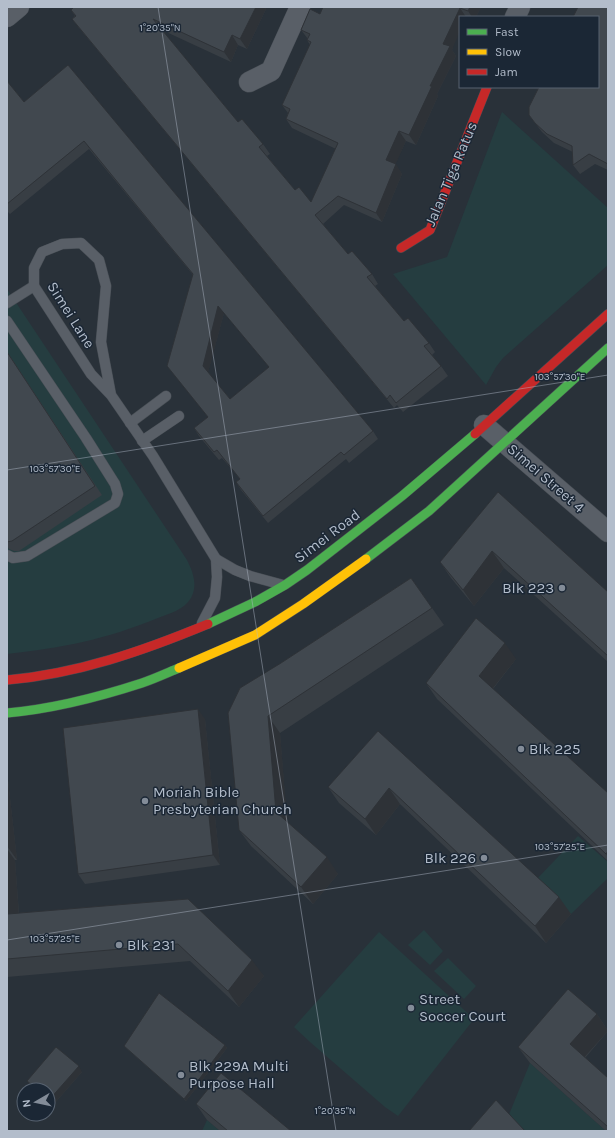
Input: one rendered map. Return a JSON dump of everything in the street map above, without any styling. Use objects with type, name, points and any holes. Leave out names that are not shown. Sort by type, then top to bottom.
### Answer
[{"type":"main road","name":"Jalan Tiga Ratus","points":[[401,248],[430,230],[487,88]]},
{"type":"main road","name":"Simei Road","points":[[7,680],[22,679],[82,668],[130,654],[199,628],[243,608],[285,585],[343,543],[408,492],[608,314]]},
{"type":"main road","points":[[7,713],[31,711],[64,705],[143,683],[255,634],[303,604],[360,564],[423,516],[608,348]]},
{"type":"main road","points":[[16,689],[22,679]]},
{"type":"main road","points":[[17,701],[20,706],[31,711]]},
{"type":"street","points":[[7,17],[19,7]]},
{"type":"street","points":[[249,82],[270,71],[300,7]]},
{"type":"street","points":[[516,16],[520,7]]},
{"type":"street","name":"Simei Street 4","points":[[484,425],[608,532]]},
{"type":"lane","name":"Simei Lane","points":[[111,395],[102,342],[106,286],[99,260],[81,243],[62,244],[42,252],[34,268],[34,286],[91,374],[111,395],[130,423],[216,559],[234,570],[250,576],[285,585]]},
{"type":"lane","points":[[7,303],[34,286]]},
{"type":"lane","points":[[7,321],[86,438],[115,484],[118,494],[115,503],[27,556],[13,558],[7,556]]},
{"type":"lane","points":[[130,423],[166,396]]},
{"type":"lane","points":[[142,441],[179,416]]},
{"type":"lane","name":"Simei Lane","points":[[199,628],[215,598],[217,577],[216,559]]},
{"type":"green space","points":[[502,112],[608,208],[608,265],[503,358],[486,385],[393,274],[447,257]]},
{"type":"green space","points":[[7,289],[187,560],[193,574],[194,588],[191,598],[181,608],[172,613],[121,632],[66,646],[7,654]]},
{"type":"green space","points":[[578,836],[608,862],[608,878],[571,914],[535,881]]},
{"type":"green space","points":[[424,930],[443,951],[430,965],[408,945]]},
{"type":"green space","points":[[379,932],[474,1019],[398,1116],[385,1107],[294,1027]]},
{"type":"green space","points":[[448,958],[476,986],[464,999],[434,971]]},
{"type":"green space","points":[[530,1063],[606,1131],[521,1131],[508,1117]]},
{"type":"green space","points":[[207,1120],[220,1131],[202,1131]]},
{"type":"building","points":[[74,7],[256,7],[240,39],[232,35],[224,52],[153,19],[238,122],[242,119],[263,144],[259,147],[295,190],[299,187],[311,202],[338,143],[286,119],[290,109],[282,105],[311,42],[307,40],[310,34],[301,30],[310,9],[320,14],[323,7],[470,7],[468,11],[460,8],[443,44],[450,46],[430,86],[432,86],[409,135],[399,131],[386,160],[396,164],[376,213],[338,196],[315,215],[348,254],[352,251],[372,274],[367,277],[404,321],[408,318],[429,343],[424,346],[441,366],[396,403],[390,395],[387,399],[72,19],[76,16],[71,10]]},
{"type":"building","points":[[578,7],[608,7],[608,164],[589,154],[573,165],[572,146],[547,134],[529,115],[529,107],[538,88],[599,88],[599,16],[574,16]]},
{"type":"building","points":[[68,65],[373,431],[344,455],[341,452],[263,516],[236,482],[240,479],[217,450],[214,452],[194,428],[208,417],[167,366],[193,274],[84,141],[7,204],[7,81],[24,102]],"holes":[[[218,306],[269,367],[230,399],[203,366]]]},
{"type":"building","points":[[7,352],[95,486],[12,541],[7,542]]},
{"type":"building","name":"Blk 223","points":[[498,492],[608,592],[608,656],[492,551],[463,590],[440,562]]},
{"type":"building","points":[[411,578],[432,608],[268,716],[276,812],[327,857],[301,887],[239,830],[228,713],[240,688]]},
{"type":"building","name":"Blk 225","points":[[476,618],[505,643],[479,676],[608,793],[608,851],[606,854],[426,683]]},
{"type":"building","name":"Moriah Bible Presbyterian Church","points":[[198,709],[213,855],[78,874],[63,728]]},
{"type":"building","name":"Blk 226","points":[[378,731],[559,897],[535,926],[389,788],[365,819],[328,787]]},
{"type":"building","name":"Blk 231","points":[[7,895],[8,914],[188,899],[252,960],[228,991],[178,944],[7,959]]},
{"type":"building","points":[[568,989],[597,1014],[570,1044],[608,1078],[608,1127],[518,1047]]},
{"type":"building","name":"Blk 229A Multi Purpose Hall","points":[[159,993],[225,1045],[184,1099],[124,1046]]},
{"type":"building","points":[[56,1047],[79,1066],[56,1092],[56,1082],[27,1081]]},
{"type":"building","points":[[221,1073],[291,1131],[228,1131],[196,1104]]},
{"type":"building","points":[[496,1100],[525,1131],[469,1131]]},
{"type":"traffic: fast","points":[[366,559],[429,511],[608,348]]},
{"type":"traffic: fast","points":[[208,624],[255,602],[285,585],[307,570],[402,496],[475,434]]},
{"type":"traffic: fast","points":[[7,713],[41,709],[92,698],[142,683],[179,668]]},
{"type":"traffic: slow","points":[[179,668],[255,635],[303,604],[366,559]]},
{"type":"traffic: jam","points":[[401,248],[430,230],[487,88]]},
{"type":"traffic: jam","points":[[475,434],[608,314]]},
{"type":"traffic: jam","points":[[7,680],[59,673],[84,667],[134,652],[208,624]]},
{"type":"place","name":"Blk 223","points":[[562,588]]},
{"type":"place","name":"Blk 225","points":[[521,749]]},
{"type":"place","name":"Moriah Bible Presbyterian Church","points":[[145,801]]},
{"type":"place","name":"Blk 226","points":[[484,858]]},
{"type":"place","name":"Blk 231","points":[[119,945]]},
{"type":"place","name":"Street Soccer Court","points":[[411,1008]]},
{"type":"place","name":"Blk 229A Multi Purpose Hall","points":[[181,1075]]}]
